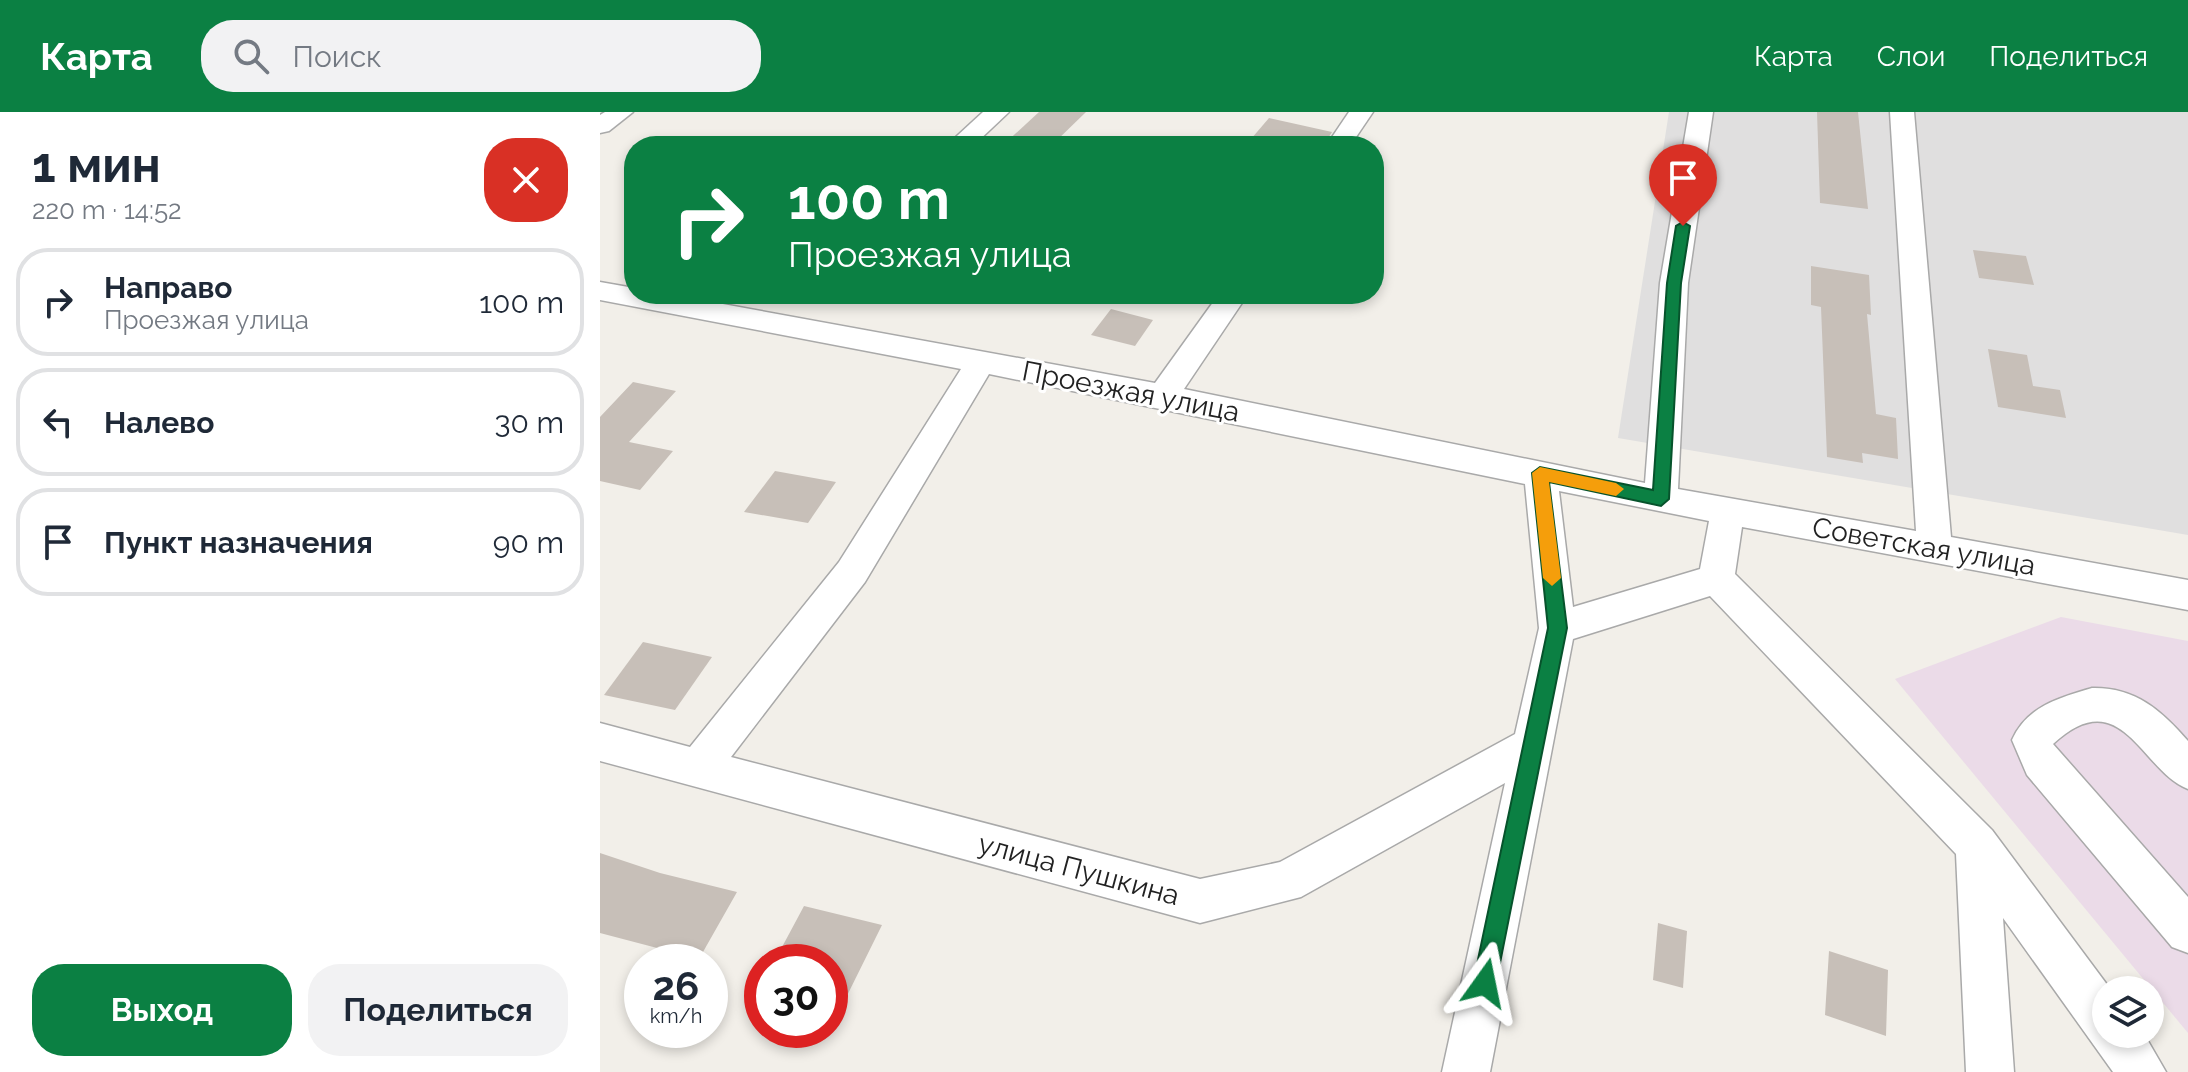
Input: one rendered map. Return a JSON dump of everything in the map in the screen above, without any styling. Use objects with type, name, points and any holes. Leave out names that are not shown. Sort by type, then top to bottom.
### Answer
[{"type":"street","points":[[600,126],[621,112]]},
{"type":"street","points":[[969,136],[997,112]]},
{"type":"street","points":[[1345,136],[1361,112]]},
{"type":"street","points":[[1661,499],[1674,283],[1701,112]]},
{"type":"street","points":[[1902,112],[1935,549]]},
{"type":"street","name":"Проезжая улица","points":[[600,291],[624,295]]},
{"type":"street","name":"Проезжая улица","points":[[672,304],[1163,396],[1661,499]]},
{"type":"street","points":[[760,320],[778,304]]},
{"type":"street","points":[[1163,396],[1227,304]]},
{"type":"street","points":[[698,768],[852,572],[980,363]]},
{"type":"street","points":[[1466,1072],[1557,628],[1540,473]]},
{"type":"street","name":"Советская улица","points":[[1661,499],[2188,595]]},
{"type":"street","points":[[1716,579],[1728,510]]},
{"type":"street","points":[[1557,628],[1716,579]]},
{"type":"street","points":[[1716,579],[1977,845],[2092,1003]]},
{"type":"street","points":[[2188,770],[2137,717],[2116,703],[2094,703],[2042,725],[2032,740],[2041,761],[2188,931]]},
{"type":"street","name":"улица Пушкина","points":[[600,742],[1200,901],[1286,882],[1534,745]]},
{"type":"street","points":[[1977,845],[1990,1072]]},
{"type":"street","points":[[2125,1048],[2142,1072]]},
{"type":"shaded area","points":[[1669,112],[2188,112],[2188,535],[1618,438]]},
{"type":"shaded area","points":[[2061,617],[2188,641],[2188,1033],[2164,1004],[2164,976],[2141,976],[1895,679]]},
{"type":"building","points":[[1039,112],[1086,112],[1061,136],[1013,136]]},
{"type":"building","points":[[1817,112],[1858,112],[1868,209],[1820,203]]},
{"type":"building","points":[[1269,118],[1332,132],[1329,136],[1254,136]]},
{"type":"building","points":[[1973,250],[2026,256],[2034,285],[1979,278]]},
{"type":"building","points":[[1811,266],[1869,275],[1871,315],[1867,314],[1876,414],[1896,418],[1898,459],[1862,453],[1863,463],[1827,457],[1821,307],[1811,305]]},
{"type":"building","points":[[1111,309],[1153,320],[1135,346],[1091,335]]},
{"type":"building","points":[[1988,349],[2027,355],[2033,386],[2060,390],[2066,418],[1998,407]]},
{"type":"building","points":[[633,382],[676,391],[629,442],[673,451],[640,490],[600,481],[600,417]]},
{"type":"building","points":[[775,471],[836,482],[808,523],[744,512]]},
{"type":"building","points":[[643,642],[712,657],[675,710],[604,695]]},
{"type":"building","points":[[600,853],[660,873],[737,892],[708,944],[642,944],[600,933]]},
{"type":"building","points":[[804,906],[882,925],[848,994],[848,944],[784,944]]},
{"type":"building","points":[[1658,923],[1687,931],[1683,988],[1653,980]]},
{"type":"building","points":[[1829,951],[1888,970],[1886,1036],[1825,1015]]},
{"type":"slow traffic","points":[[1552,578],[1540,473],[1616,489]]},
{"type":"route","points":[[1485,983],[1557,628],[1540,473],[1661,499],[1674,283],[1683,226]]}]
